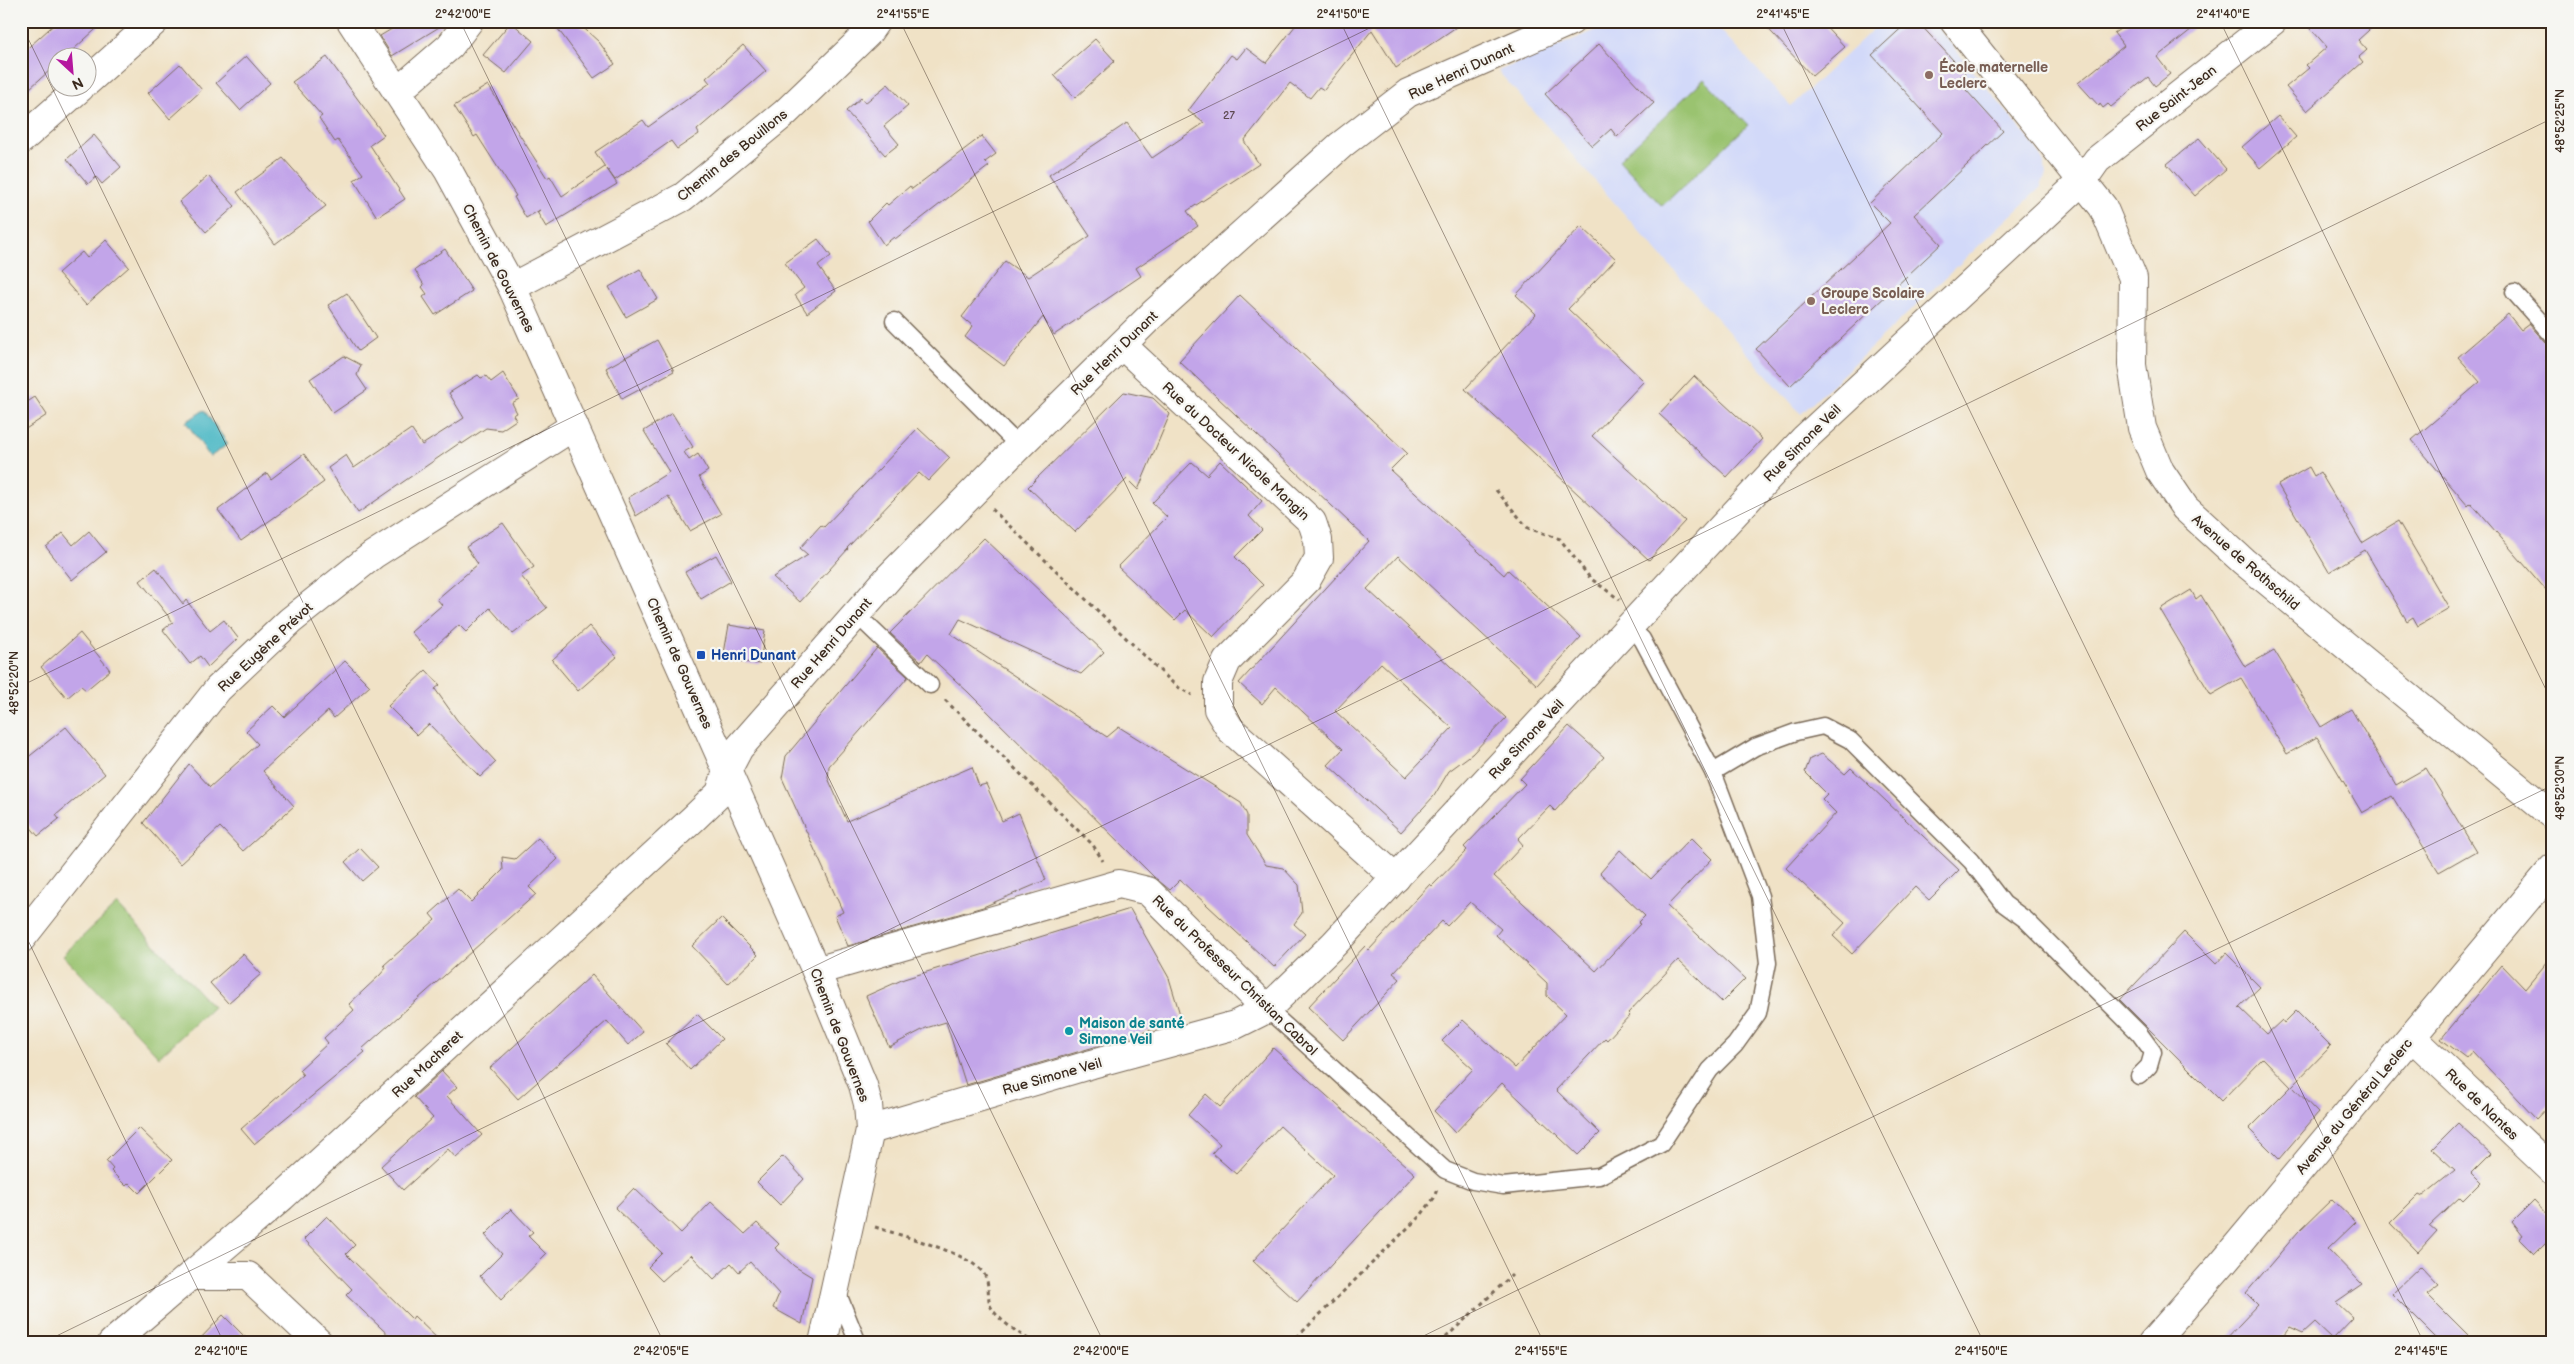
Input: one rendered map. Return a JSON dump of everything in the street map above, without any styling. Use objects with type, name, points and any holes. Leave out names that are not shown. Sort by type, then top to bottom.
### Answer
[{"type":"street","points":[[98,72],[155,21]]},
{"type":"street","name":"Chemin de Gouvernes","points":[[351,21],[448,170],[512,287],[816,971],[863,1085],[868,1104],[870,1130],[823,1343]]},
{"type":"street","points":[[398,92],[450,46],[469,21]]},
{"type":"street","name":"Chemin des Bouillons","points":[[512,287],[684,196],[785,113],[867,34],[876,21]]},
{"type":"street","name":"Rue Henri Dunant","points":[[727,771],[739,748],[890,576],[1019,446],[1173,296],[1341,145],[1408,93],[1571,21]]},
{"type":"street","name":"Avenue de Rothschild","points":[[1954,21],[2103,207],[2134,278],[2132,365],[2142,428],[2160,470],[2184,508],[2243,561],[2553,816]]},
{"type":"street","name":"Rue Saint-Jean","points":[[2083,180],[2097,160],[2273,21]]},
{"type":"street","points":[[21,140],[69,98]]},
{"type":"street","name":"Rue Simone Veil","points":[[870,1130],[1092,1064],[1227,1028],[1267,1009],[1334,944],[1804,439],[2083,180]]},
{"type":"street","name":"Rue du Docteur Nicole Mangin","points":[[1122,345],[1312,522],[1318,540],[1319,558],[1306,581],[1228,661],[1218,682],[1218,709]]},
{"type":"street","name":"Rue Eugène Prévot","points":[[21,939],[218,690],[290,621],[373,555],[574,426]]},
{"type":"street","points":[[1218,709],[1230,729],[1396,878]]},
{"type":"street","name":"Rue Macheret","points":[[112,1343],[245,1230],[694,818],[720,793],[727,771]]},
{"type":"street","name":"Avenue du Général Leclerc","points":[[2152,1343],[2224,1261],[2553,868]]},
{"type":"street","name":"Rue du Professeur Christian Cabrol","points":[[816,971],[1119,884],[1148,891],[1267,1009]]},
{"type":"street","name":"Rue de Nantes","points":[[2412,1037],[2553,1171]]},
{"type":"street","points":[[245,1230],[248,1276],[319,1343]]},
{"type":"street","points":[[192,1276],[248,1276]]},
{"type":"lane","points":[[2514,292],[2553,336]]},
{"type":"lane","points":[[894,321],[1019,446]]},
{"type":"lane","points":[[856,614],[930,685]]},
{"type":"lane","points":[[1445,1170],[1473,1181],[1503,1186],[1599,1176],[1661,1144],[1710,1070],[1735,1045],[1758,1014],[1768,963],[1760,896],[1713,772],[1642,639],[1635,621]]},
{"type":"lane","points":[[1713,772],[1755,747],[1796,732],[1823,726],[1850,740],[1971,861],[2004,904],[2026,920],[2139,1033],[2153,1052],[2149,1066],[2139,1076]]},
{"type":"lane","name":"Rue du Professeur Christian Cabrol","points":[[1267,1009],[1445,1170]]},
{"type":"lane","points":[[835,1288],[858,1343]]},
{"type":"path","points":[[975,490],[1176,686],[1218,709]]},
{"type":"path","points":[[1496,490],[1528,528],[1560,539],[1590,578],[1635,621]]},
{"type":"path","points":[[930,685],[1093,845],[1119,884]]},
{"type":"path","points":[[1291,1343],[1422,1214],[1434,1198],[1445,1170]]},
{"type":"path","points":[[850,1219],[953,1254],[974,1265],[984,1275],[990,1305],[1001,1318],[1034,1343]]},
{"type":"path","points":[[1440,1343],[1512,1275]]},
{"type":"shaded area","name":"Groupe Scolaire Leclerc","points":[[1618,21],[1712,21],[1791,106],[1882,21],[1932,21],[2034,145],[2045,165],[2046,175],[2040,188],[1801,414],[1498,71]]},
{"type":"green space","points":[[1704,79],[1748,125],[1662,206],[1619,160]]},
{"type":"green space","points":[[117,904],[213,1007],[159,1057],[63,955]]},
{"type":"water","points":[[204,410],[228,444],[210,457],[186,422]]},
{"type":"building","points":[[58,21],[105,21],[75,48],[48,48],[48,72],[21,96],[21,54]]},
{"type":"building","points":[[405,21],[449,21],[392,56],[380,36]]},
{"type":"building","points":[[552,21],[576,21],[599,42],[615,64],[594,78]]},
{"type":"building","points":[[1299,21],[1465,21],[1396,68],[1372,30],[1324,90],[1319,87],[1310,98],[1290,83],[1244,141],[1259,164],[1187,211],[1198,226],[1136,268],[1141,276],[1054,335],[1043,317],[1004,366],[965,337],[973,326],[962,317],[1005,261],[1028,277],[1090,236],[1049,175],[1127,123],[1152,158],[1204,123],[1188,111],[1231,55],[1237,59],[1246,48],[1266,63]]},
{"type":"building","points":[[1761,21],[1821,21],[1845,47],[1812,76]]},
{"type":"building","points":[[1909,21],[1917,21],[1965,73],[1957,80],[2003,131],[1914,215],[1941,244],[1790,386],[1756,349],[1890,223],[1870,203],[1943,133],[1872,55]]},
{"type":"building","points":[[2132,21],[2202,21],[2157,57],[2170,74],[2155,86],[2148,77],[2111,107],[2108,104],[2103,108],[2078,83],[2124,46],[2114,33]]},
{"type":"building","points":[[2304,21],[2379,21],[2358,40],[2367,50],[2359,57],[2363,62],[2307,111],[2286,87],[2309,68],[2306,65],[2327,47]]},
{"type":"building","points":[[511,22],[533,41],[506,73],[483,55]]},
{"type":"building","points":[[1095,39],[1115,61],[1075,98],[1054,75]]},
{"type":"building","points":[[1599,44],[1654,103],[1617,137],[1611,129],[1592,146],[1545,94]]},
{"type":"building","points":[[743,45],[766,71],[697,130],[699,134],[677,149],[671,141],[615,180],[607,169],[617,184],[546,227],[537,212],[540,210],[526,218],[514,197],[516,196],[477,135],[474,137],[454,106],[488,85],[547,178],[550,176],[562,196],[605,167],[595,152],[643,120],[648,127],[710,83],[706,78]]},
{"type":"building","points":[[246,56],[270,83],[240,110],[216,83]]},
{"type":"building","points":[[327,57],[384,135],[370,145],[405,199],[377,217],[354,180],[363,174],[338,140],[335,142],[319,118],[322,116],[292,82]]},
{"type":"building","points":[[180,64],[202,90],[170,119],[148,93]]},
{"type":"building","points":[[888,84],[908,106],[884,126],[899,144],[885,155],[846,111],[861,98],[865,103]]},
{"type":"building","points":[[2278,116],[2296,137],[2260,168],[2242,147]]},
{"type":"building","points":[[94,135],[121,167],[102,184],[96,177],[88,184],[67,159]]},
{"type":"building","points":[[982,136],[996,154],[985,162],[989,166],[895,239],[894,237],[884,245],[868,221],[886,203],[888,205],[910,186],[912,189]]},
{"type":"building","points":[[2199,138],[2226,169],[2195,196],[2167,164]]},
{"type":"building","points":[[283,158],[326,206],[275,244],[237,192]]},
{"type":"building","points":[[208,176],[235,206],[206,232],[179,202]]},
{"type":"building","points":[[1581,226],[1616,259],[1568,309],[1644,381],[1592,436],[1685,521],[1649,560],[1465,389],[1536,314],[1516,295]]},
{"type":"building","points":[[818,239],[831,256],[818,266],[836,291],[807,313],[795,295],[804,288],[785,263]]},
{"type":"building","points":[[106,240],[129,267],[86,305],[58,273],[82,252],[87,258]]},
{"type":"building","points":[[445,249],[472,291],[435,315],[423,297],[427,294],[415,270]]},
{"type":"building","points":[[640,269],[658,299],[626,317],[609,287]]},
{"type":"building","points":[[347,293],[376,338],[358,351],[328,305]]},
{"type":"building","points":[[1240,295],[1407,453],[1390,470],[1504,575],[1508,570],[1581,637],[1537,685],[1398,556],[1367,589],[1506,718],[1472,754],[1449,771],[1434,796],[1401,832],[1328,765],[1343,749],[1276,687],[1262,704],[1239,683],[1369,541],[1179,361]],"holes":[[[1381,663],[1452,728],[1406,777],[1335,711]]]},
{"type":"building","points":[[2508,314],[2521,330],[2529,324],[2546,343],[2553,346],[2553,598],[2471,503],[2468,506],[2412,440],[2480,382],[2458,357]]},
{"type":"building","points":[[657,340],[674,371],[622,399],[606,368]]},
{"type":"building","points":[[344,356],[361,365],[357,375],[367,390],[333,413],[310,379]]},
{"type":"building","points":[[503,373],[519,399],[512,403],[517,413],[513,415],[516,420],[501,430],[486,428],[462,444],[461,442],[358,513],[328,468],[346,455],[354,468],[411,429],[422,445],[464,418],[449,393],[478,375],[481,378],[486,376],[491,382]]},
{"type":"building","points":[[1694,376],[1762,439],[1727,477],[1659,414]]},
{"type":"building","points":[[1124,392],[1153,398],[1170,414],[1138,490],[1127,479],[1075,532],[1028,487]]},
{"type":"building","points":[[35,397],[47,415],[21,432],[21,406]]},
{"type":"building","points":[[672,413],[693,447],[684,452],[689,460],[698,454],[708,471],[699,477],[721,514],[690,531],[668,496],[636,516],[628,498],[669,472],[644,431]]},
{"type":"building","points":[[918,428],[950,458],[928,481],[919,473],[847,548],[800,602],[773,577],[808,555],[800,548],[821,525],[824,527]]},
{"type":"building","points":[[304,454],[324,482],[241,541],[218,510],[267,473],[271,479]]},
{"type":"building","points":[[1220,461],[1262,501],[1249,516],[1262,530],[1235,557],[1263,585],[1213,637],[1185,610],[1175,620],[1118,567],[1167,517],[1152,503],[1192,462],[1207,475]]},
{"type":"building","points":[[2309,467],[2314,476],[2320,472],[2362,543],[2398,521],[2449,608],[2418,626],[2413,617],[2407,621],[2365,550],[2329,572],[2278,485]]},
{"type":"building","points":[[503,523],[534,567],[521,576],[547,608],[513,634],[490,608],[466,632],[459,625],[429,652],[411,632],[442,605],[437,599],[478,564],[466,547]]},
{"type":"building","points":[[89,531],[106,552],[72,580],[46,547],[63,533],[73,545]]},
{"type":"building","points":[[984,538],[1104,652],[1081,674],[960,619],[951,634],[1107,737],[1119,727],[1241,803],[1247,815],[1247,835],[1266,865],[1283,868],[1299,885],[1302,913],[1294,924],[1305,934],[1274,967],[1180,880],[1170,890],[1154,877],[968,692],[927,654],[921,662],[890,633]]},
{"type":"building","points":[[716,555],[731,581],[701,599],[685,572]]},
{"type":"building","points":[[156,568],[183,604],[186,600],[210,631],[224,620],[238,638],[208,667],[200,656],[190,664],[163,630],[173,622],[140,581]]},
{"type":"building","points":[[2191,590],[2196,599],[2201,595],[2245,667],[2274,650],[2321,727],[2351,709],[2396,785],[2426,768],[2476,851],[2439,872],[2392,796],[2362,813],[2317,737],[2287,754],[2241,678],[2211,695],[2160,609]]},
{"type":"building","points":[[729,625],[765,631],[760,664],[723,659]]},
{"type":"building","points":[[589,626],[617,657],[578,691],[552,660]]},
{"type":"building","points":[[80,633],[110,670],[86,690],[81,686],[67,698],[41,667]]},
{"type":"building","points":[[877,648],[908,677],[829,766],[828,778],[847,821],[972,767],[979,786],[986,784],[1002,821],[1019,813],[1046,880],[983,907],[848,946],[835,916],[843,912],[782,778],[786,756]]},
{"type":"building","points":[[345,661],[370,686],[334,718],[328,711],[263,771],[294,806],[243,851],[220,827],[180,864],[143,823],[189,764],[210,787],[258,744],[246,731],[273,706],[284,717]]},
{"type":"building","points":[[426,670],[440,685],[435,689],[457,720],[496,762],[480,777],[429,724],[417,735],[388,706]]},
{"type":"building","points":[[1569,726],[1604,757],[1555,811],[1550,806],[1518,839],[1523,845],[1494,876],[1596,971],[1640,924],[1638,923],[1645,916],[1600,873],[1620,850],[1651,879],[1691,838],[1712,859],[1667,906],[1745,979],[1722,1002],[1678,960],[1628,1013],[1630,1015],[1607,1040],[1605,1038],[1556,1090],[1600,1133],[1578,1155],[1502,1083],[1455,1133],[1434,1111],[1473,1069],[1442,1041],[1463,1020],[1515,1068],[1566,1014],[1547,996],[1547,983],[1496,935],[1501,929],[1470,902],[1447,926],[1442,921],[1393,973],[1400,979],[1343,1040],[1308,1007],[1365,946],[1369,950],[1430,884],[1432,886],[1467,850],[1464,847],[1525,784],[1520,779]]},
{"type":"building","points":[[66,727],[105,774],[56,815],[59,819],[38,836],[21,816],[21,763]]},
{"type":"building","points":[[1822,754],[1845,774],[1851,768],[1959,870],[1929,900],[1915,887],[1852,954],[1833,936],[1845,923],[1786,868],[1836,813],[1822,799],[1827,794],[1805,772],[1810,759]]},
{"type":"building","points":[[538,838],[558,859],[529,887],[536,894],[362,1049],[365,1052],[254,1144],[241,1129],[303,1075],[299,1070],[328,1043],[324,1038],[354,1010],[349,1004],[380,975],[386,968],[384,965],[435,920],[430,914],[458,889],[471,902],[503,870],[502,857],[515,859]]},
{"type":"building","points":[[360,848],[378,867],[362,881],[345,862]]},
{"type":"building","points":[[1130,909],[1169,978],[1182,1021],[966,1085],[946,1022],[926,1028],[889,1047],[866,996],[904,979]]},
{"type":"building","points":[[721,918],[758,955],[728,984],[692,946]]},
{"type":"building","points":[[2184,932],[2216,964],[2226,953],[2260,987],[2239,1007],[2267,1034],[2282,1020],[2284,1023],[2296,1011],[2331,1046],[2292,1086],[2318,1113],[2279,1159],[2249,1129],[2291,1087],[2263,1058],[2221,1101],[2120,1000]]},
{"type":"building","points":[[243,954],[261,974],[228,1003],[210,983]]},
{"type":"building","points":[[2553,955],[2553,1101],[2536,1119],[2472,1051],[2466,1058],[2441,1039],[2502,965],[2525,989]]},
{"type":"building","points":[[592,975],[643,1032],[628,1045],[607,1021],[518,1099],[490,1068]]},
{"type":"building","points":[[697,1014],[722,1039],[690,1070],[666,1044]]},
{"type":"building","points":[[1273,1048],[1415,1174],[1297,1302],[1253,1261],[1333,1175],[1280,1126],[1236,1174],[1212,1153],[1220,1144],[1188,1115],[1206,1094],[1220,1107]]},
{"type":"building","points":[[442,1071],[457,1087],[447,1096],[482,1135],[456,1158],[448,1149],[403,1190],[381,1166],[433,1118],[414,1097]]},
{"type":"building","points":[[2458,1123],[2491,1154],[2472,1173],[2481,1182],[2463,1200],[2460,1197],[2430,1225],[2437,1231],[2418,1252],[2390,1223],[2419,1194],[2423,1196],[2455,1170],[2432,1149]]},
{"type":"building","points":[[139,1128],[172,1160],[139,1193],[129,1183],[126,1186],[111,1171],[113,1169],[106,1161]]},
{"type":"building","points":[[783,1156],[804,1179],[780,1205],[757,1182]]},
{"type":"building","points":[[634,1188],[681,1233],[711,1202],[745,1234],[757,1223],[779,1244],[775,1248],[794,1266],[812,1277],[802,1324],[773,1308],[779,1294],[750,1262],[739,1272],[731,1263],[714,1279],[691,1255],[662,1281],[648,1267],[662,1253],[615,1208]]},
{"type":"building","points":[[2332,1199],[2356,1222],[2328,1249],[2362,1284],[2336,1302],[2353,1318],[2333,1339],[2315,1322],[2303,1333],[2290,1327],[2278,1343],[2222,1343],[2258,1305],[2246,1293],[2298,1232]]},
{"type":"building","points":[[2534,1200],[2553,1220],[2553,1235],[2534,1254],[2519,1239],[2523,1236],[2512,1222]]},
{"type":"building","points":[[511,1209],[533,1232],[528,1236],[546,1254],[501,1300],[480,1276],[502,1254],[485,1235]]},
{"type":"building","points":[[327,1216],[355,1245],[346,1254],[412,1319],[414,1316],[442,1343],[397,1343],[346,1295],[352,1289],[304,1239]]},
{"type":"building","points":[[2421,1266],[2439,1285],[2427,1294],[2476,1343],[2441,1343],[2392,1294]]},
{"type":"building","points":[[223,1315],[251,1343],[196,1343]]},
{"type":"place","name":"École maternelle Leclerc","points":[[1929,75]]},
{"type":"place","name":"Groupe Scolaire Leclerc","points":[[1811,301]]},
{"type":"place","name":"Henri Dunant","points":[[701,655]]},
{"type":"place","name":"Maison de santé Simone Veil","points":[[1069,1031]]}]
